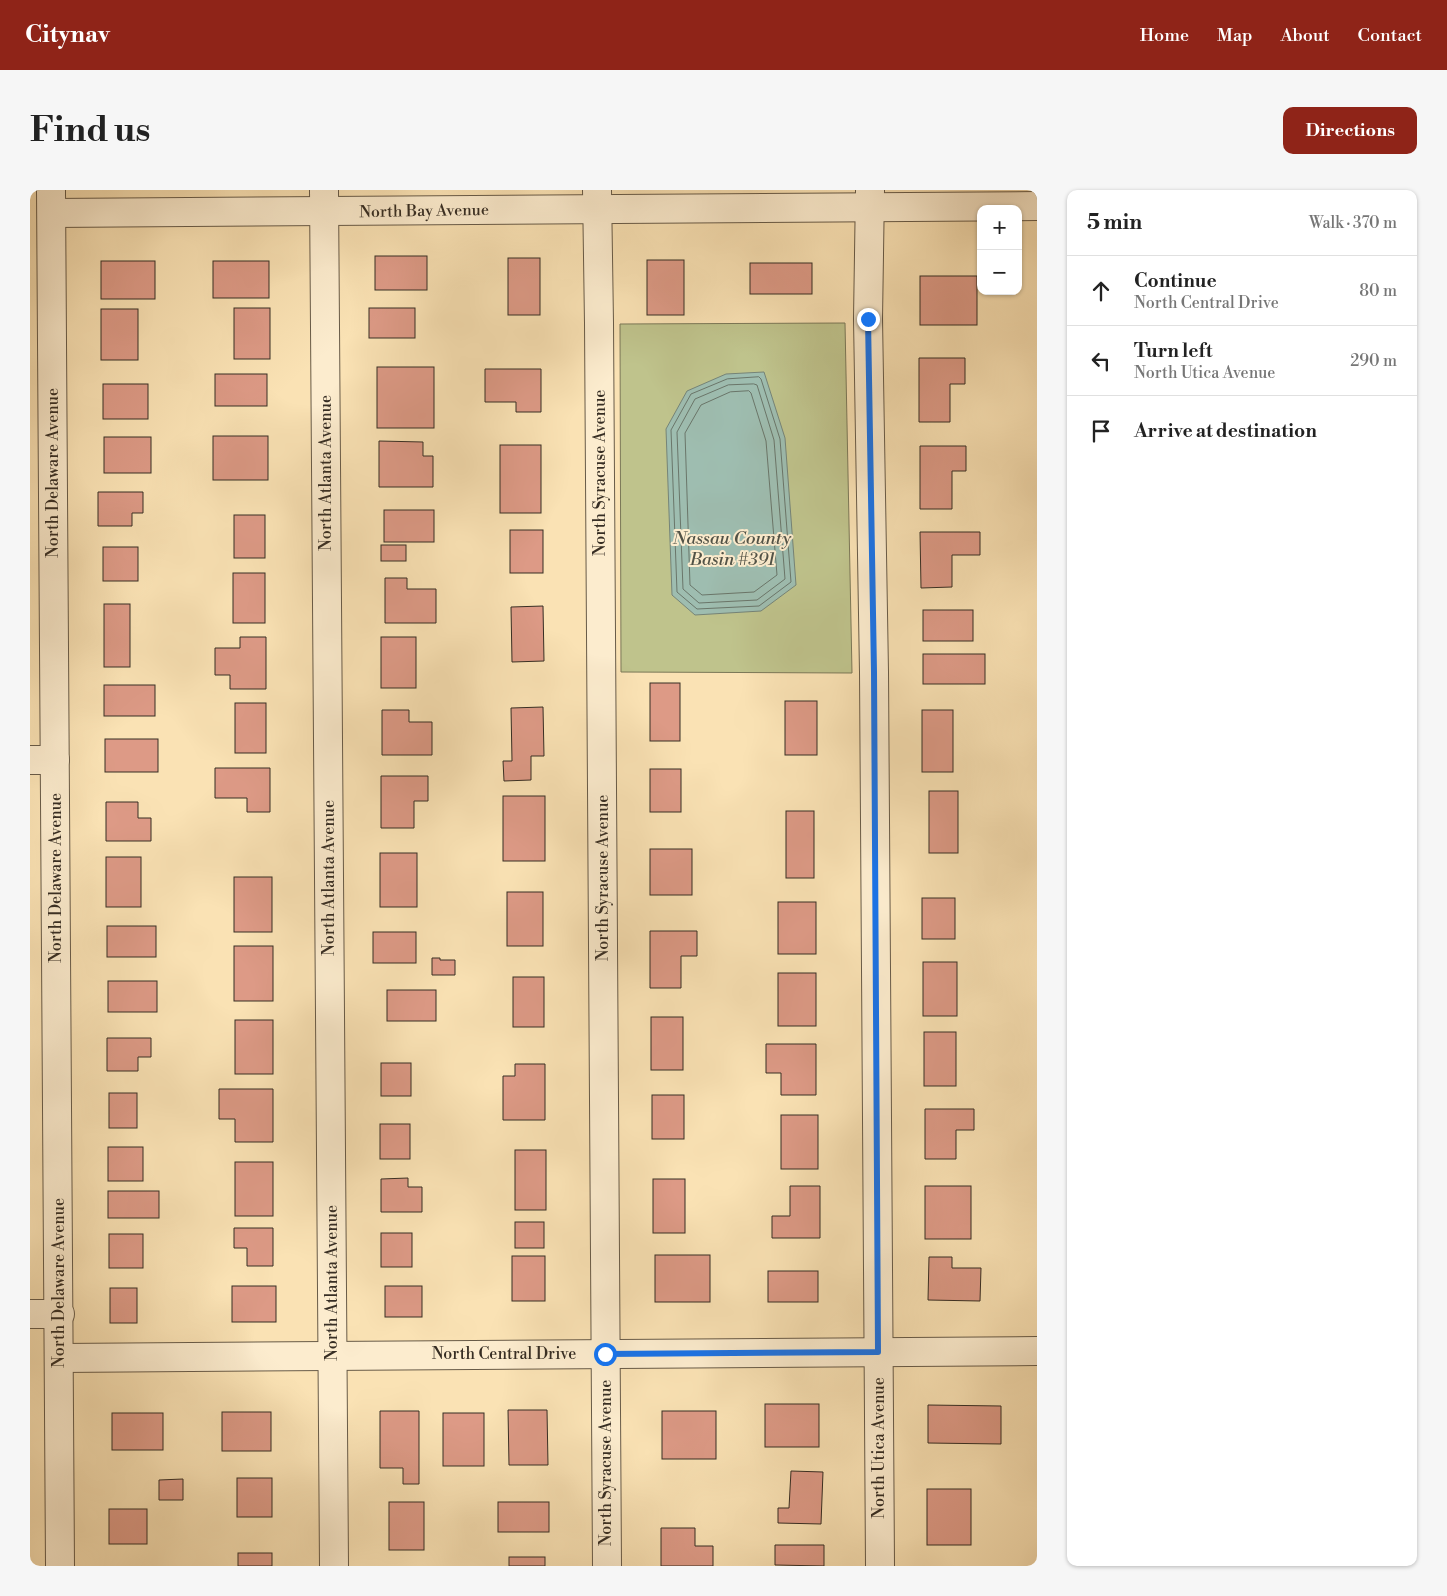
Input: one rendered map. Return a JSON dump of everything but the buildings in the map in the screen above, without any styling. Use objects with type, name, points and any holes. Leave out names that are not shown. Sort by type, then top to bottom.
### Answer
[{"type":"street","name":"North Bay Avenue","points":[[52,202],[870,198],[1037,206]]},
{"type":"street","name":"North Utica Avenue","points":[[870,198],[868,319],[874,682],[880,1566]]},
{"type":"street","name":"North Syracuse Avenue","points":[[597,200],[600,323],[607,1566]]},
{"type":"street","name":"North Atlanta Avenue","points":[[324,201],[334,1566]]},
{"type":"street","name":"North Delaware Avenue","points":[[52,202],[41,311],[42,760],[60,1314],[60,1566]]},
{"type":"street","points":[[30,1314],[60,1314]]},
{"type":"street","name":"North Central Drive","points":[[60,1358],[1037,1351]]},
{"type":"green space","points":[[845,323],[852,673],[621,672],[620,324]]},
{"type":"water","name":"Nassau County Basin #391","points":[[764,372],[785,438],[796,585],[761,611],[695,615],[672,595],[666,429],[687,391],[726,374]]},
{"type":"route","points":[[605,1354],[878,1352],[874,672],[868,319]]}]
